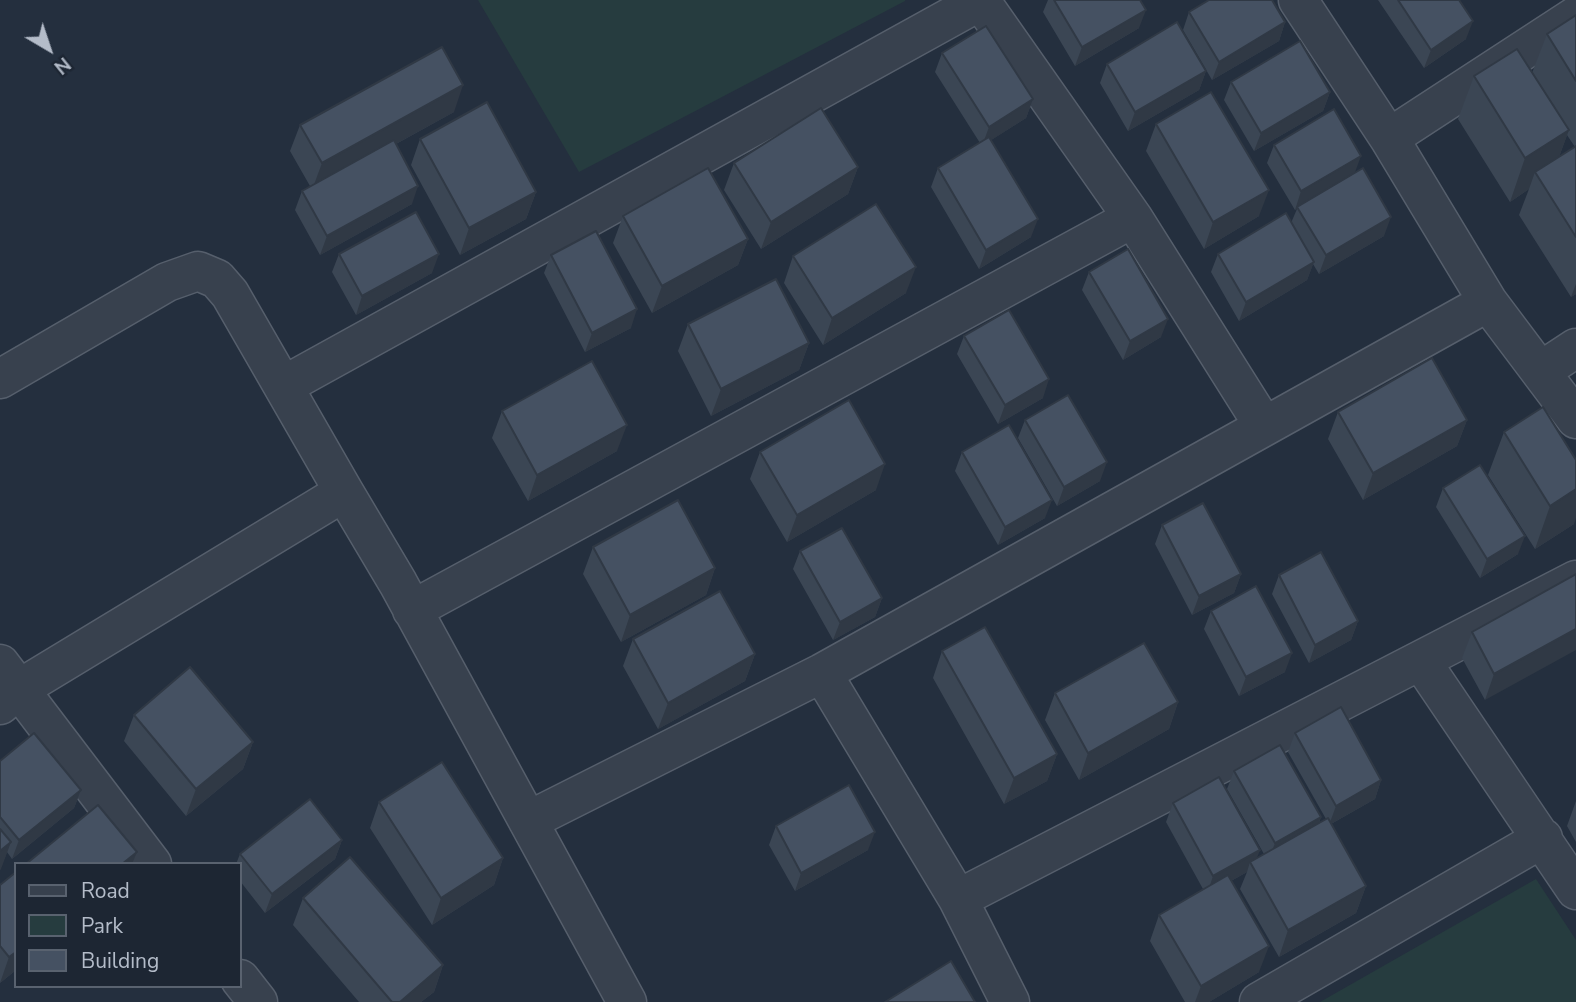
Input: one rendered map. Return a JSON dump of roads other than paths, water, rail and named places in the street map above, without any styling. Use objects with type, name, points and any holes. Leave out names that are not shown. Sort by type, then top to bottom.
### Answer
[{"type":"street","points":[[283,386],[980,0],[1133,218],[1264,426]]},
{"type":"street","points":[[1298,0],[1389,138],[1488,302],[1576,419]]},
{"type":"street","points":[[1389,138],[1576,16]]},
{"type":"street","points":[[412,610],[1133,218]]},
{"type":"street","points":[[0,379],[167,282],[198,271],[217,279],[230,293],[412,610],[627,1002]]},
{"type":"street","points":[[528,821],[822,673],[1488,302]]},
{"type":"street","points":[[1541,371],[1576,348]]},
{"type":"street","points":[[150,862],[6,686],[344,492]]},
{"type":"street","points":[[958,899],[1576,580]]},
{"type":"street","points":[[1421,662],[1576,890]]},
{"type":"street","points":[[822,673],[958,899],[1010,1002]]},
{"type":"street","points":[[1259,1002],[1543,838]]},
{"type":"street","points":[[242,981],[258,1002]]}]
